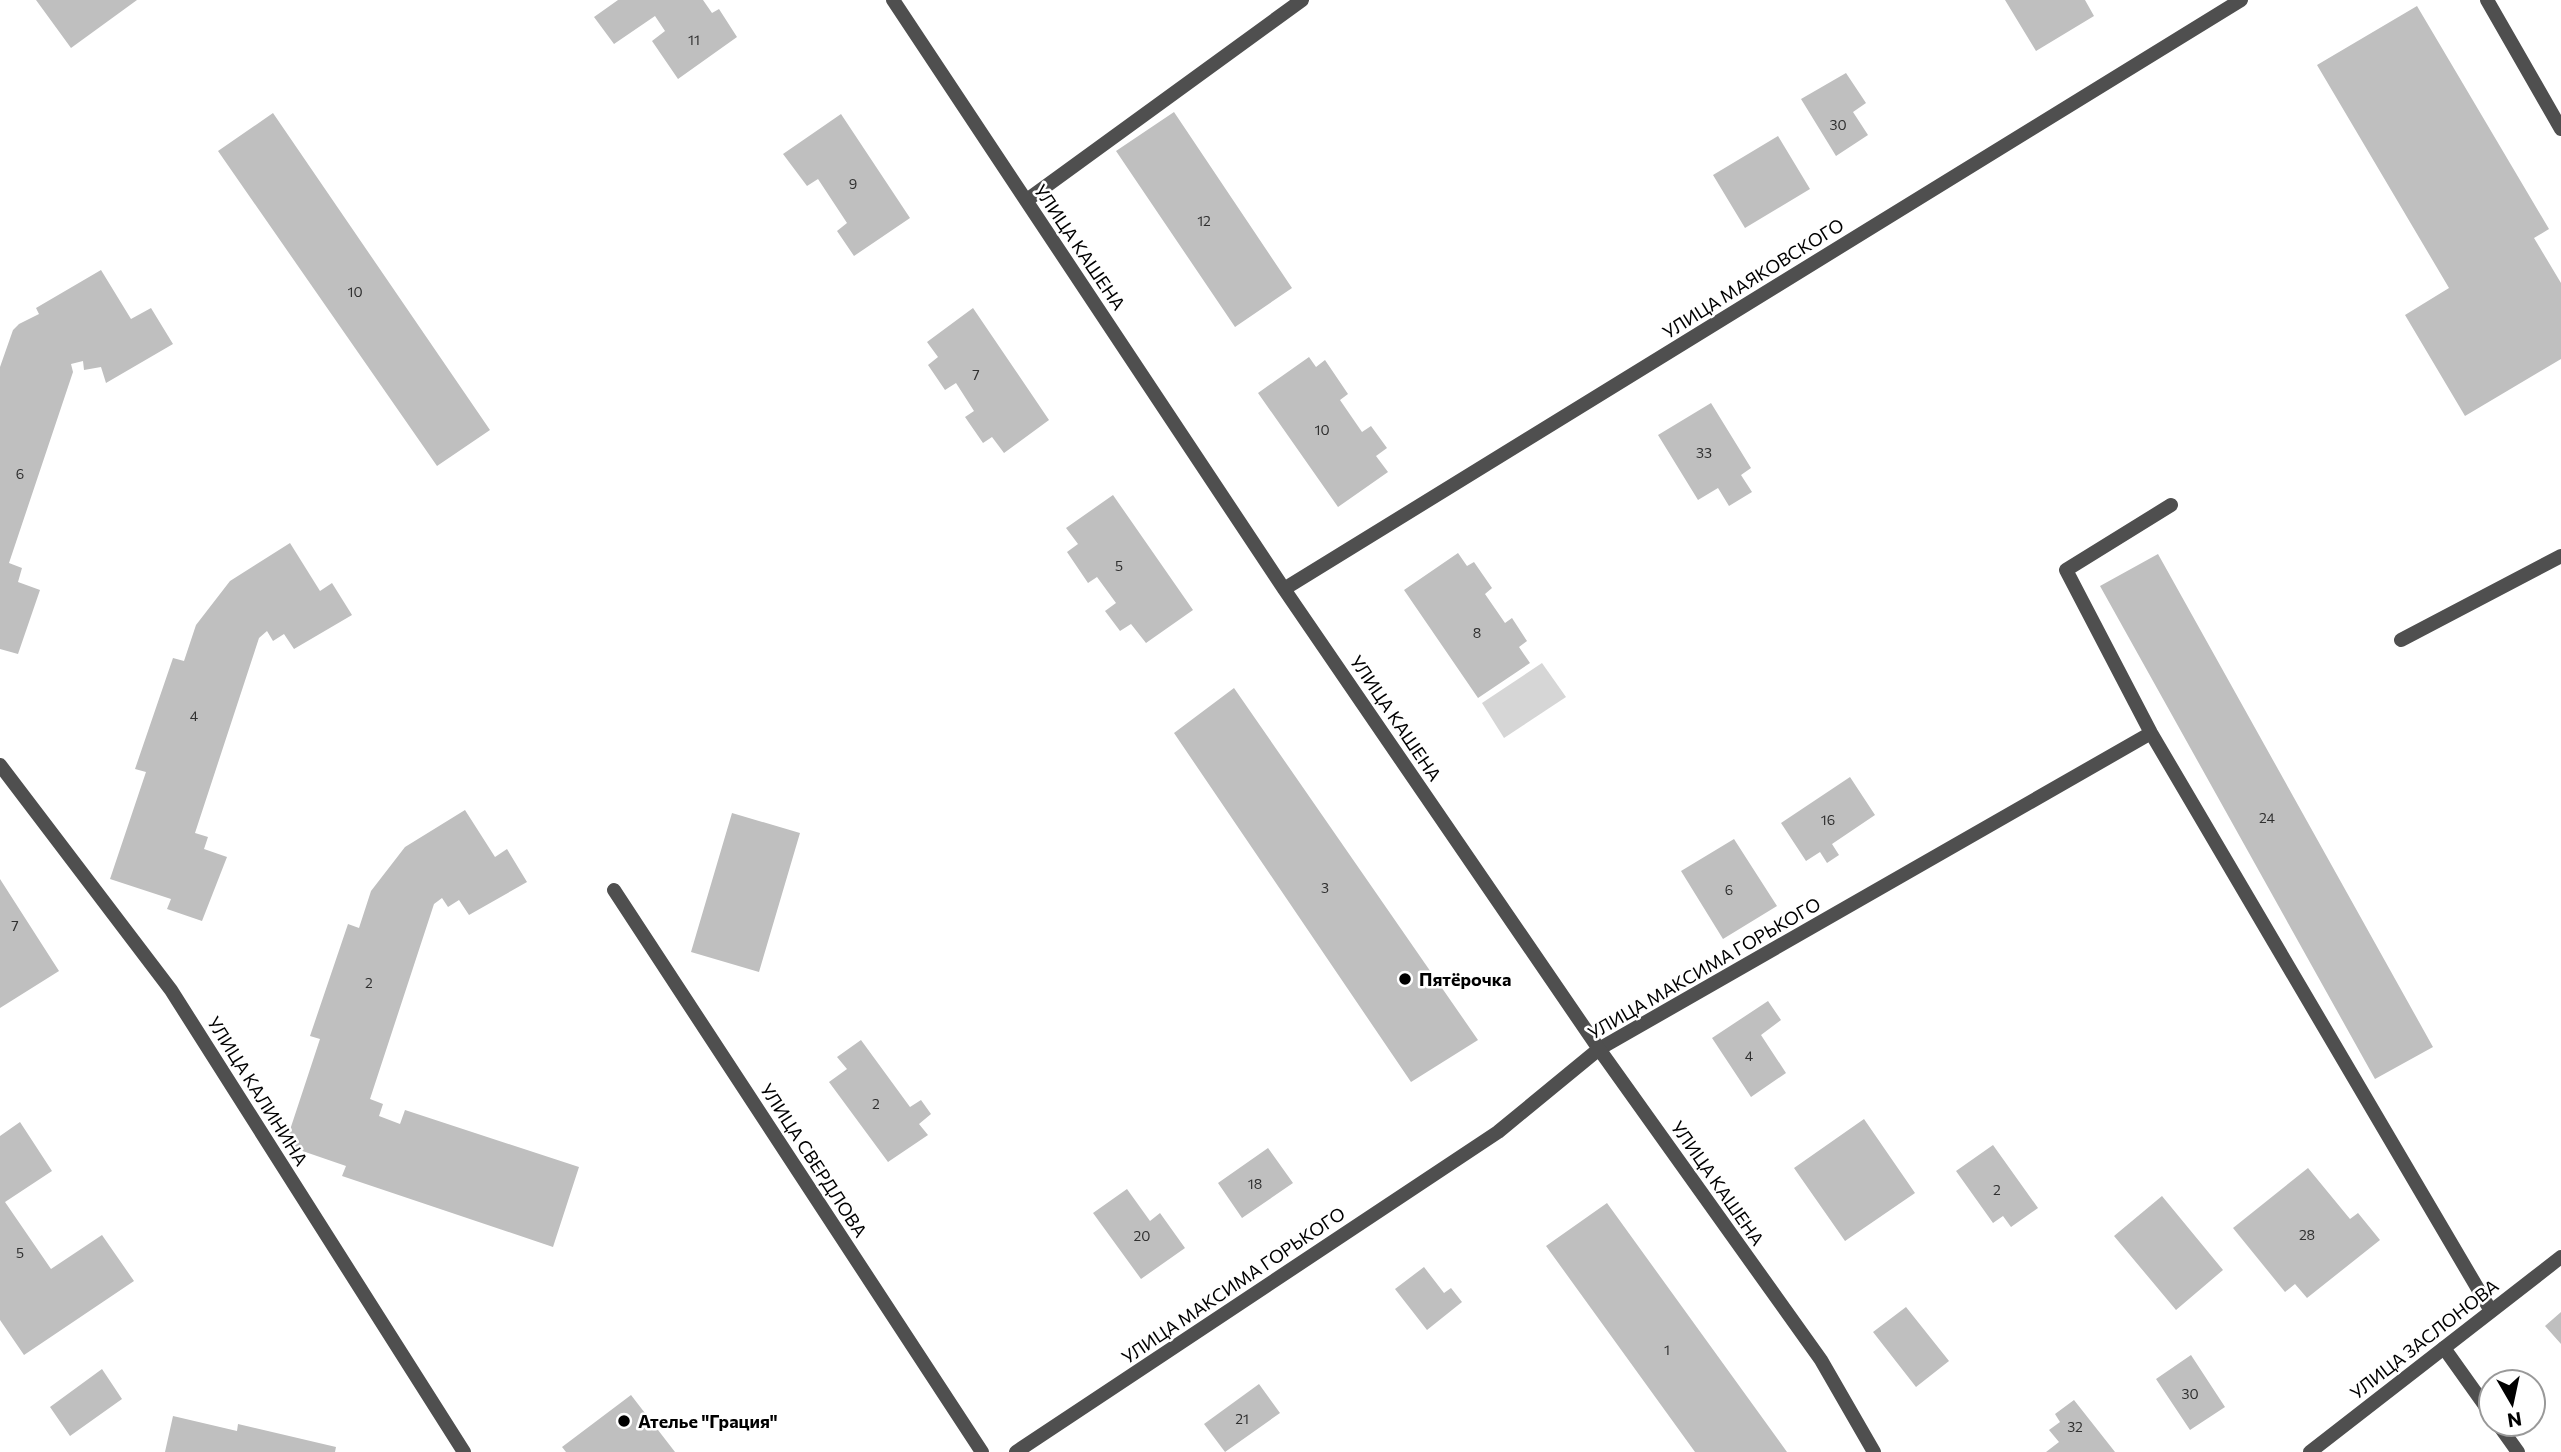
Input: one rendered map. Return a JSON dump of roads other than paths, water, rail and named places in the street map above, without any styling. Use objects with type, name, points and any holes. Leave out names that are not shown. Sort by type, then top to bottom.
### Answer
[{"type":"street","name":"УЛИЦА КАШЕНА","points":[[893,0],[1284,589],[1599,1049],[1821,1360],[1874,1452]]},
{"type":"street","points":[[1027,200],[1302,0]]},
{"type":"street","name":"УЛИЦА МАЯКОВСКОГО","points":[[1284,589],[2241,0]]},
{"type":"street","points":[[2487,0],[2561,129]]},
{"type":"street","points":[[2171,505],[2066,570],[2151,733],[2491,1311]]},
{"type":"street","points":[[2401,640],[2561,556]]},
{"type":"street","name":"УЛИЦА МАКСИМА ГОРЬКОГО","points":[[1016,1452],[1498,1132],[1599,1049],[2151,733]]},
{"type":"street","name":"УЛИЦА КАЛИНИНА","points":[[0,765],[171,990],[464,1452]]},
{"type":"street","name":"УЛИЦА СВЕРДЛОВА","points":[[614,890],[982,1452]]},
{"type":"street","name":"УЛИЦА ЗАСЛОНОВА","points":[[2310,1452],[2561,1257]]},
{"type":"street","points":[[2444,1348],[2477,1394]]},
{"type":"place","name":"Пятёрочка","points":[[1405,979]]},
{"type":"place","name":"Ателье \"Грация\"","points":[[624,1421]]}]
